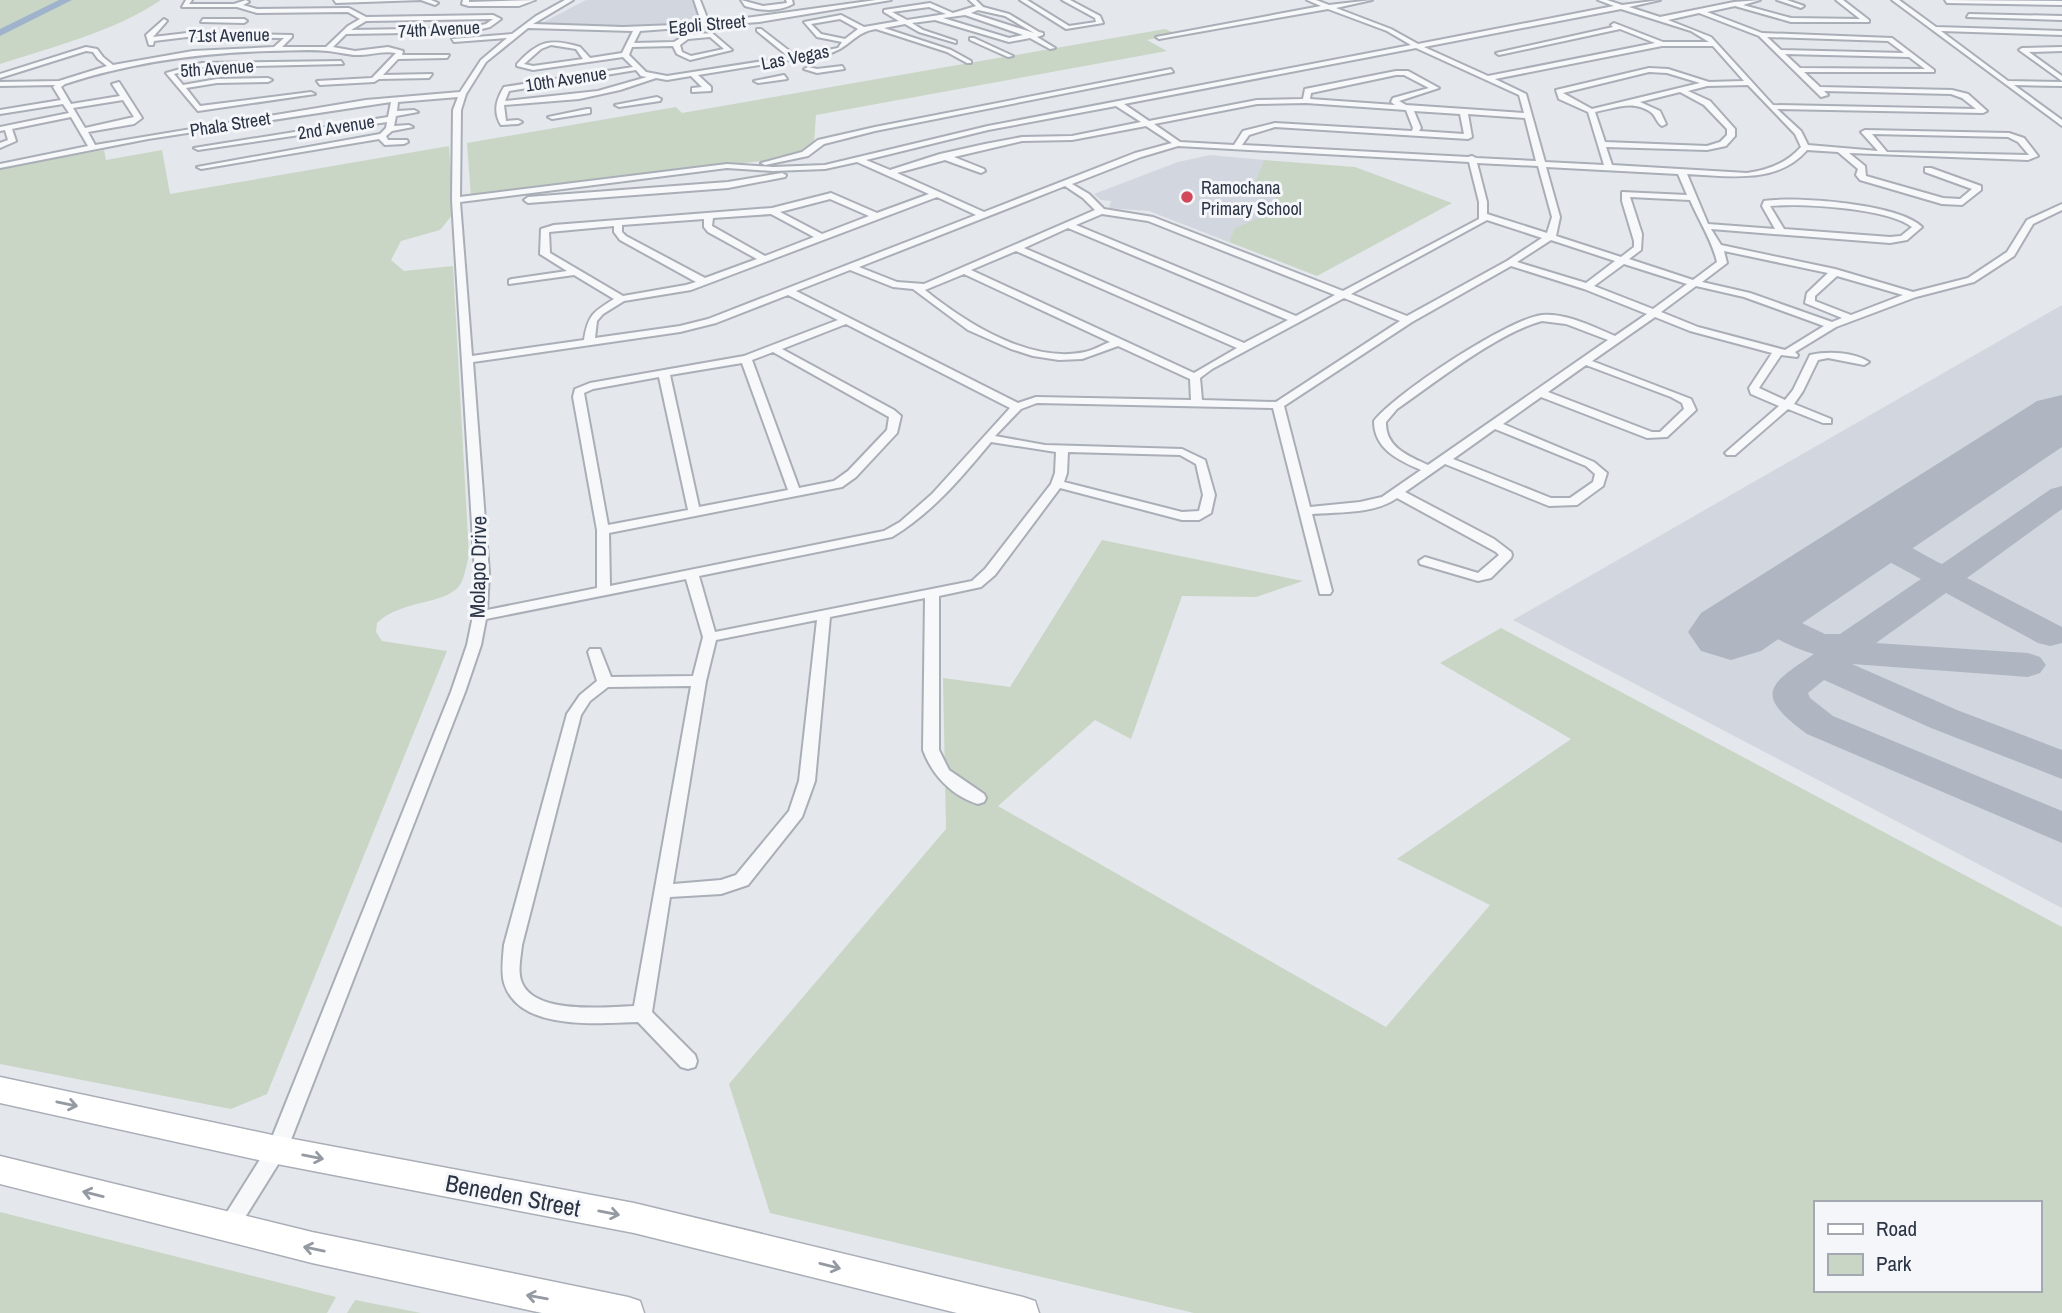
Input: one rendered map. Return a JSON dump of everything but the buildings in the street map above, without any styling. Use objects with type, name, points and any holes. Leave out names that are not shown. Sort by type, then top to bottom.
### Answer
[{"type":"main road","name":"Beneden Street","points":[[0,1090],[277,1150],[634,1217],[1023,1313]]},
{"type":"main road","points":[[0,1170],[227,1228],[499,1290],[628,1313]]},
{"type":"street","points":[[189,0],[184,6],[239,6],[257,11],[349,10],[365,19],[330,47]]},
{"type":"street","points":[[239,6],[249,0]]},
{"type":"street","points":[[330,1],[418,0]]},
{"type":"street","points":[[424,0],[435,3]]},
{"type":"street","points":[[466,0],[464,3],[519,4],[532,0]]},
{"type":"street","name":"Molapo Drive","points":[[227,1228],[277,1150],[458,692],[474,645],[480,616],[481,530],[456,202],[457,119],[462,94],[483,61],[525,26],[570,0]]},
{"type":"street","points":[[696,0],[706,25]]},
{"type":"street","points":[[744,0],[747,5],[762,9],[790,4],[789,0]]},
{"type":"street","name":"Egoli Street","points":[[525,26],[637,30],[706,25],[888,0]]},
{"type":"street","points":[[933,18],[1009,40],[1041,34],[1007,15],[977,8],[979,5],[972,0]]},
{"type":"street","points":[[1024,1],[1036,0]]},
{"type":"street","points":[[1024,1],[1068,28],[1100,23],[1098,17],[1065,0]]},
{"type":"street","points":[[480,616],[868,540],[901,528],[922,511],[1017,407],[1047,399],[1278,405],[1408,320],[1510,263],[1551,236],[1556,217],[1522,94],[1380,26],[1310,0]]},
{"type":"street","points":[[1158,37],[1369,0]]},
{"type":"street","points":[[1601,0],[1702,34],[1716,44],[1798,134],[1805,147]]},
{"type":"street","points":[[456,202],[720,186],[754,181],[951,136],[1657,0]]},
{"type":"street","points":[[1660,19],[1757,0]]},
{"type":"street","points":[[1780,0],[1801,6]]},
{"type":"street","points":[[1734,4],[1784,19],[1867,22],[1839,0]]},
{"type":"street","points":[[1895,0],[2062,124]]},
{"type":"street","points":[[372,9],[381,1]]},
{"type":"street","points":[[404,7],[410,1]]},
{"type":"street","points":[[1947,1],[1992,31]]},
{"type":"street","points":[[1947,1],[2062,1]]},
{"type":"street","points":[[951,14],[930,5],[886,11],[954,42]]},
{"type":"street","points":[[1278,5],[1283,14]]},
{"type":"street","name":"Las Vegas","points":[[501,103],[621,88],[653,77],[694,75],[811,55],[840,48],[863,29],[965,13],[977,8]]},
{"type":"street","points":[[1699,11],[1761,35],[1886,38],[1895,41],[1932,72],[1800,70]]},
{"type":"street","points":[[965,13],[1031,36],[1052,48]]},
{"type":"street","points":[[1585,15],[1597,19]]},
{"type":"street","points":[[1969,16],[2062,18]]},
{"type":"street","points":[[846,41],[819,36],[806,23],[841,18],[863,29]]},
{"type":"street","points":[[273,34],[281,23],[319,19]]},
{"type":"street","name":"74th Avenue","points":[[346,32],[469,30],[488,26],[498,19],[365,19]]},
{"type":"street","points":[[158,58],[149,35],[164,21]]},
{"type":"street","points":[[203,21],[244,21]]},
{"type":"street","points":[[198,35],[218,21]]},
{"type":"street","points":[[906,22],[986,43],[1010,56]]},
{"type":"street","points":[[1610,23],[1662,44]]},
{"type":"street","points":[[876,27],[949,51],[969,62]]},
{"type":"street","points":[[1511,61],[1498,54],[1622,27]]},
{"type":"street","points":[[1934,29],[2062,33]]},
{"type":"street","points":[[625,55],[637,30]]},
{"type":"street","points":[[759,30],[795,58]]},
{"type":"street","name":"71st Avenue","points":[[149,40],[198,35],[290,36],[276,49]]},
{"type":"street","points":[[629,45],[676,44],[686,37],[712,35],[729,50],[685,57],[679,53],[676,44]]},
{"type":"street","points":[[1761,35],[1838,108]]},
{"type":"street","points":[[450,40],[512,36]]},
{"type":"street","points":[[379,41],[399,40]]},
{"type":"street","points":[[0,84],[60,83],[111,66],[138,64],[206,50],[330,47],[357,43]]},
{"type":"street","points":[[587,59],[578,48],[547,44],[537,46],[519,65],[533,68],[625,55]]},
{"type":"street","points":[[1489,78],[1662,44],[1716,44]]},
{"type":"street","points":[[330,47],[349,53],[383,49],[400,54],[445,58],[456,47]]},
{"type":"street","points":[[0,76],[90,49],[95,50],[100,58],[111,66]]},
{"type":"street","points":[[2062,49],[2022,50],[2062,81]]},
{"type":"street","points":[[1780,52],[1913,55]]},
{"type":"street","points":[[316,111],[311,94],[349,53]]},
{"type":"street","points":[[380,77],[400,54]]},
{"type":"street","points":[[625,55],[637,68],[653,77]]},
{"type":"street","points":[[811,55],[824,71]]},
{"type":"street","points":[[34,64],[49,67]]},
{"type":"street","name":"5th Avenue","points":[[311,94],[203,110],[194,107],[170,72],[202,65],[341,64]]},
{"type":"street","points":[[755,65],[770,79]]},
{"type":"street","points":[[1522,65],[1533,69]]},
{"type":"street","points":[[2043,65],[2062,66]]},
{"type":"street","name":"10th Avenue","points":[[518,122],[502,123],[499,113],[507,89],[637,68]]},
{"type":"street","points":[[808,69],[824,71],[842,68]]},
{"type":"street","points":[[1707,84],[1668,71],[1650,70],[1559,92],[1562,97],[1591,111],[1707,84],[1751,83]]},
{"type":"street","points":[[456,202],[693,170],[744,166],[806,154],[821,142],[874,129],[1171,71]]},
{"type":"street","points":[[1306,101],[1308,91],[1396,73],[1405,74],[1435,88],[1395,102],[1407,107],[1417,128],[1414,133]]},
{"type":"street","points":[[694,75],[708,89]]},
{"type":"street","points":[[320,83],[364,82],[380,77],[428,77]]},
{"type":"street","points":[[758,81],[783,77]]},
{"type":"street","points":[[181,87],[224,80],[268,80]]},
{"type":"street","points":[[2008,83],[2062,81]]},
{"type":"street","points":[[60,83],[57,87],[93,148]]},
{"type":"street","points":[[81,131],[136,119],[116,84]]},
{"type":"street","points":[[695,90],[720,87]]},
{"type":"street","points":[[621,88],[633,103]]},
{"type":"street","points":[[1771,107],[1983,111],[1965,96],[1952,92],[1818,89]]},
{"type":"street","points":[[1601,144],[1699,149],[1723,144],[1731,136],[1731,129],[1707,103],[1681,90]]},
{"type":"street","name":"Phala Street","points":[[0,166],[316,111],[395,99],[462,94]]},
{"type":"street","points":[[560,97],[572,113]]},
{"type":"street","points":[[0,112],[68,108],[123,98]]},
{"type":"street","points":[[390,129],[395,99]]},
{"type":"street","points":[[619,105],[657,99]]},
{"type":"street","points":[[889,173],[943,156],[1022,139],[1072,138],[1257,102],[1306,101],[1529,116]]},
{"type":"street","points":[[1635,102],[1657,113],[1662,124]]},
{"type":"street","points":[[1119,104],[1178,144]]},
{"type":"street","points":[[0,146],[12,141],[4,128],[68,108]]},
{"type":"street","points":[[552,117],[587,111]]},
{"type":"street","points":[[1238,145],[1246,134],[1275,125],[1468,137],[1464,111]]},
{"type":"street","points":[[1591,111],[1608,166]]},
{"type":"street","name":"2nd Avenue","points":[[198,148],[414,112]]},
{"type":"street","points":[[195,130],[199,171],[333,150],[382,136],[390,129],[409,127]]},
{"type":"street","points":[[1805,147],[1885,154],[2034,156],[2021,140],[2009,135],[1865,132],[1885,154]]},
{"type":"street","points":[[382,136],[386,144],[404,142]]},
{"type":"street","points":[[468,360],[712,321],[1138,155],[1178,144],[1238,145],[1756,174],[1776,168],[1798,156],[1805,147]]},
{"type":"street","points":[[1841,151],[1860,166],[1861,176],[1868,180],[1942,201],[1962,202],[1978,188],[1928,170]]},
{"type":"street","points":[[943,156],[981,171]]},
{"type":"street","points":[[1195,377],[1244,347],[1479,223],[1484,216],[1472,158]]},
{"type":"street","points":[[858,159],[984,215]]},
{"type":"street","points":[[744,166],[762,169],[813,169]]},
{"type":"street","points":[[754,181],[762,169]]},
{"type":"street","points":[[1304,511],[1376,504],[1398,493],[1542,394],[1614,339],[1674,301],[1721,263],[1718,247],[1704,226],[1695,198],[1681,170]]},
{"type":"street","points":[[1065,183],[1086,196],[1101,211]]},
{"type":"street","points":[[589,341],[592,321],[599,312],[621,299],[675,291],[704,282],[937,194]]},
{"type":"street","points":[[1587,287],[1638,248],[1639,238],[1628,213],[1625,194],[1695,198]]},
{"type":"street","points":[[621,299],[544,254],[544,231],[554,228],[772,211],[833,196],[878,217]]},
{"type":"street","points":[[1704,226],[1782,233],[1890,240],[1905,238],[1918,225],[1905,218],[1865,208],[1767,202],[1766,206],[1782,233]]},
{"type":"street","points":[[1827,421],[1761,396],[1754,388],[1783,352],[1832,325],[1913,295],[1971,280],[2011,254],[2030,222],[2062,207]]},
{"type":"street","points":[[772,211],[822,238]]},
{"type":"street","points":[[850,267],[897,285],[916,288],[931,285],[1101,211],[1150,219],[1408,320]]},
{"type":"street","points":[[709,215],[710,230],[765,259]]},
{"type":"street","points":[[1484,216],[1694,283],[1747,295],[1832,325]]},
{"type":"street","points":[[618,223],[618,232],[623,238],[704,282]]},
{"type":"street","points":[[1068,225],[1297,320]]},
{"type":"street","points":[[1015,247],[1244,347]]},
{"type":"street","points":[[1718,247],[1835,272],[1913,295]]},
{"type":"street","points":[[1510,263],[1587,287],[1694,329],[1810,360]]},
{"type":"street","points":[[963,270],[1195,377]]},
{"type":"street","points":[[512,282],[578,272]]},
{"type":"street","points":[[1835,272],[1820,283],[1809,300],[1815,306],[1851,318]]},
{"type":"street","points":[[916,288],[954,318],[1029,351],[1044,355],[1084,356],[1118,342]]},
{"type":"street","points":[[790,292],[1017,407]]},
{"type":"street","points":[[1429,470],[1406,460],[1386,445],[1380,435],[1380,421],[1393,407],[1499,338],[1535,319],[1568,322],[1614,339]]},
{"type":"street","points":[[604,592],[603,530],[577,394],[590,386],[746,359],[845,321]]},
{"type":"street","points":[[603,530],[843,482],[893,432],[895,416],[774,349]]},
{"type":"street","points":[[1731,453],[1787,405],[1798,391],[1810,360],[1814,357],[1828,355],[1864,362]]},
{"type":"street","points":[[746,359],[795,492]]},
{"type":"street","points":[[1542,394],[1651,436],[1664,435],[1690,410],[1689,404],[1682,398],[1586,362]]},
{"type":"street","points":[[664,374],[694,511]]},
{"type":"street","points":[[1195,377],[1197,402]]},
{"type":"street","points":[[1278,405],[1325,591]]},
{"type":"street","points":[[1445,460],[1549,502],[1573,502],[1599,483],[1601,473],[1590,464],[1496,425]]},
{"type":"street","points":[[988,438],[1062,449],[1174,451],[1191,454],[1201,462],[1209,503],[1205,513],[1199,516],[1182,516],[1057,484]]},
{"type":"street","points":[[710,637],[968,586],[983,579],[1057,484],[1061,473],[1062,449]]},
{"type":"street","points":[[1398,493],[1420,509],[1495,544],[1506,555],[1486,575],[1478,577],[1425,561]]},
{"type":"street","points":[[642,1014],[699,681],[710,637],[692,575]]},
{"type":"street","points":[[932,592],[931,750],[937,767],[947,780],[978,798]]},
{"type":"street","points":[[664,891],[721,887],[742,880],[796,813],[807,781],[824,614]]},
{"type":"street","points":[[595,652],[605,682]]},
{"type":"street","points":[[688,1061],[642,1014],[567,1014],[528,1004],[515,989],[511,974],[513,945],[574,714],[585,698],[605,682],[699,681]]},
{"type":"shaded area","points":[[586,0],[695,0],[702,24],[604,28],[542,23]]},
{"type":"shaded area","name":"Ramochana Primary School","points":[[1210,155],[1264,160],[1253,187],[1273,190],[1284,214],[1234,229],[1229,242],[1149,211],[1109,208],[1111,201],[1101,200],[1094,194],[1178,162]]},
{"type":"shaded area","points":[[2062,305],[2062,908],[1513,620]]},
{"type":"green space","points":[[0,0],[161,0],[103,30],[0,64]]},
{"type":"green space","points":[[1165,29],[1177,34],[1147,40],[1167,51],[816,115],[814,144],[781,158],[471,198],[467,143],[676,107],[682,113]]},
{"type":"green space","points":[[449,146],[453,214],[440,230],[401,241],[391,260],[404,271],[453,266],[469,556],[461,583],[455,590],[387,615],[377,623],[376,632],[382,641],[447,651],[267,1094],[231,1109],[0,1064],[0,168],[104,150],[106,160],[162,150],[170,194]]},
{"type":"green space","points":[[1264,160],[1355,167],[1452,203],[1317,276],[1229,242],[1234,229],[1267,214],[1283,214],[1273,190],[1253,187]]},
{"type":"green space","points":[[1102,540],[1303,581],[1256,597],[1182,596],[1131,739],[1095,720],[998,806],[1386,1027],[1490,905],[1397,859],[1571,739],[1440,663],[1501,628],[2062,927],[2062,1313],[1194,1313],[770,1213],[729,1084],[946,829],[943,678],[1010,687]]},
{"type":"green space","points":[[0,1212],[336,1297],[327,1313],[0,1313]]},
{"type":"green space","points":[[355,1300],[421,1313],[347,1313]]},
{"type":"waterway","points":[[0,33],[67,0]]},
{"type":"taxiway","points":[[1944,579],[2062,495]]},
{"type":"taxiway","points":[[1868,543],[1877,543],[1944,579]]},
{"type":"taxiway","points":[[1840,652],[1944,579]]},
{"type":"taxiway","points":[[1944,579],[2050,635]]},
{"type":"taxiway","points":[[1767,609],[1766,614],[1772,620],[1812,641],[1834,646],[1855,641]]},
{"type":"taxiway","points":[[1822,665],[1840,652]]},
{"type":"taxiway","points":[[1840,652],[2028,665]]},
{"type":"taxiway","points":[[1822,665],[1944,719],[2062,765]]},
{"type":"taxiway","points":[[1822,665],[1798,680],[1790,693],[1797,707],[1820,725],[2062,828]]},
{"type":"runway","points":[[1731,632],[2062,416]]},
{"type":"place","name":"Ramochana Primary School","points":[[1187,197]]}]
